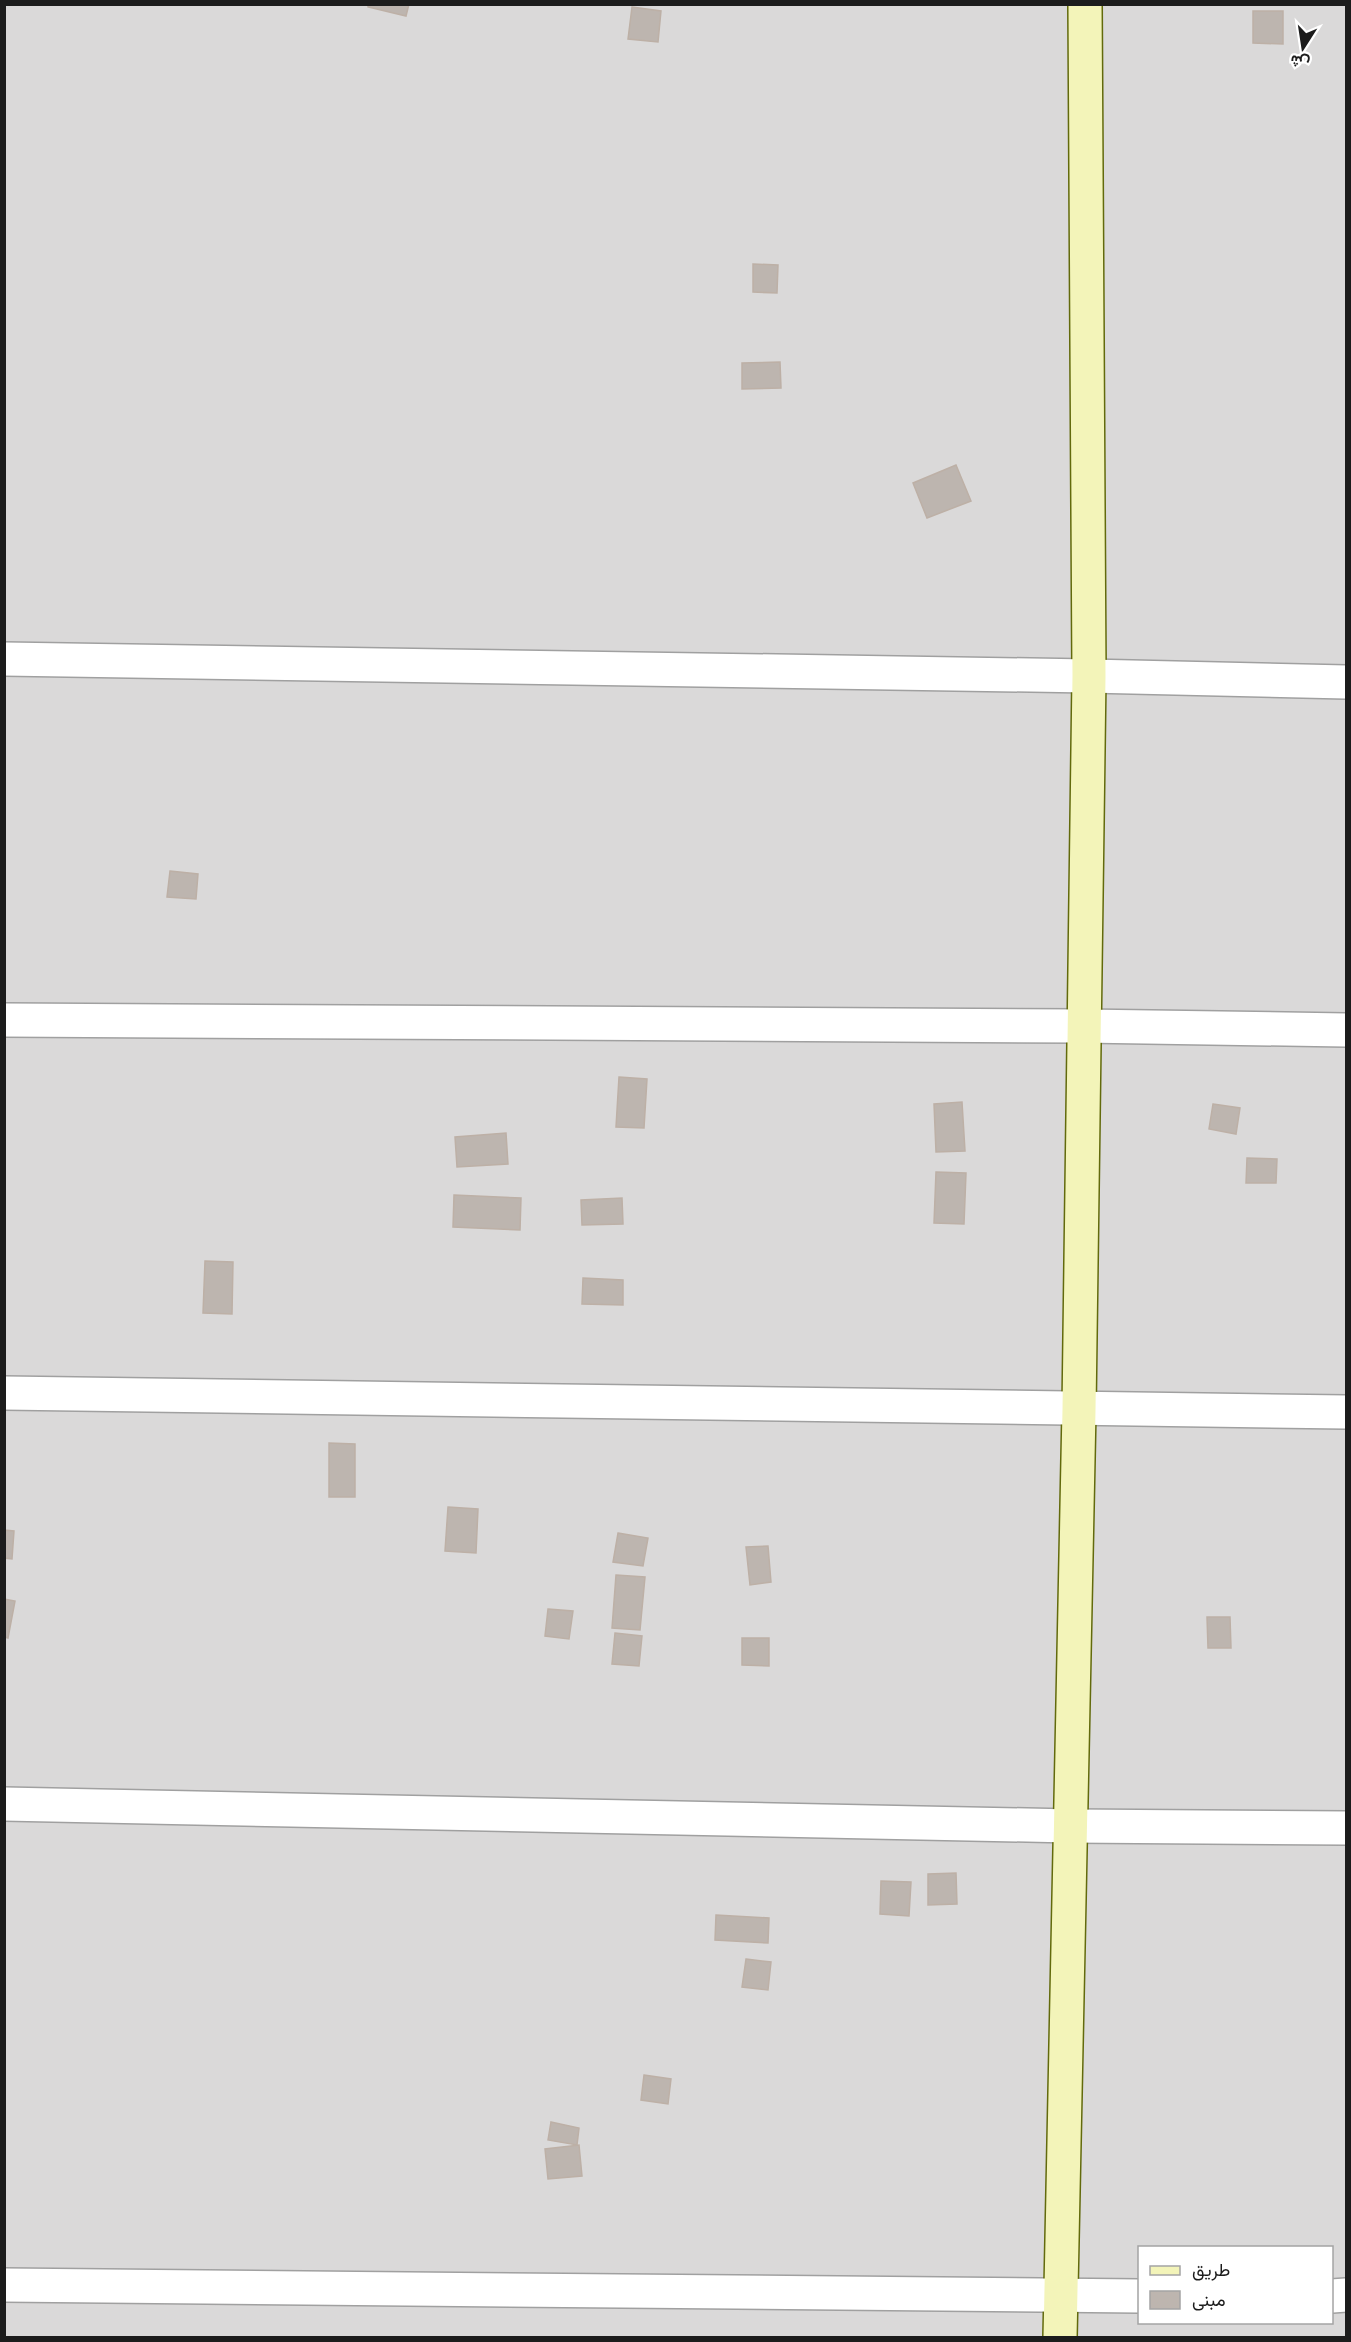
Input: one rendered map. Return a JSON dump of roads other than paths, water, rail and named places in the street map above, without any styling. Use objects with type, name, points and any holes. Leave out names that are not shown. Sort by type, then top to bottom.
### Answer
[{"type":"street","points":[[1060,2337],[1079,1410],[1089,676],[1085,4]]},
{"type":"street","points":[[4,659],[1347,682]]},
{"type":"street","points":[[4,1020],[1083,1026],[1347,1030]]},
{"type":"street","points":[[4,1393],[1347,1412]]},
{"type":"street","points":[[4,1804],[1071,1826],[1347,1828]]},
{"type":"street","points":[[4,2285],[1138,2296]]}]
